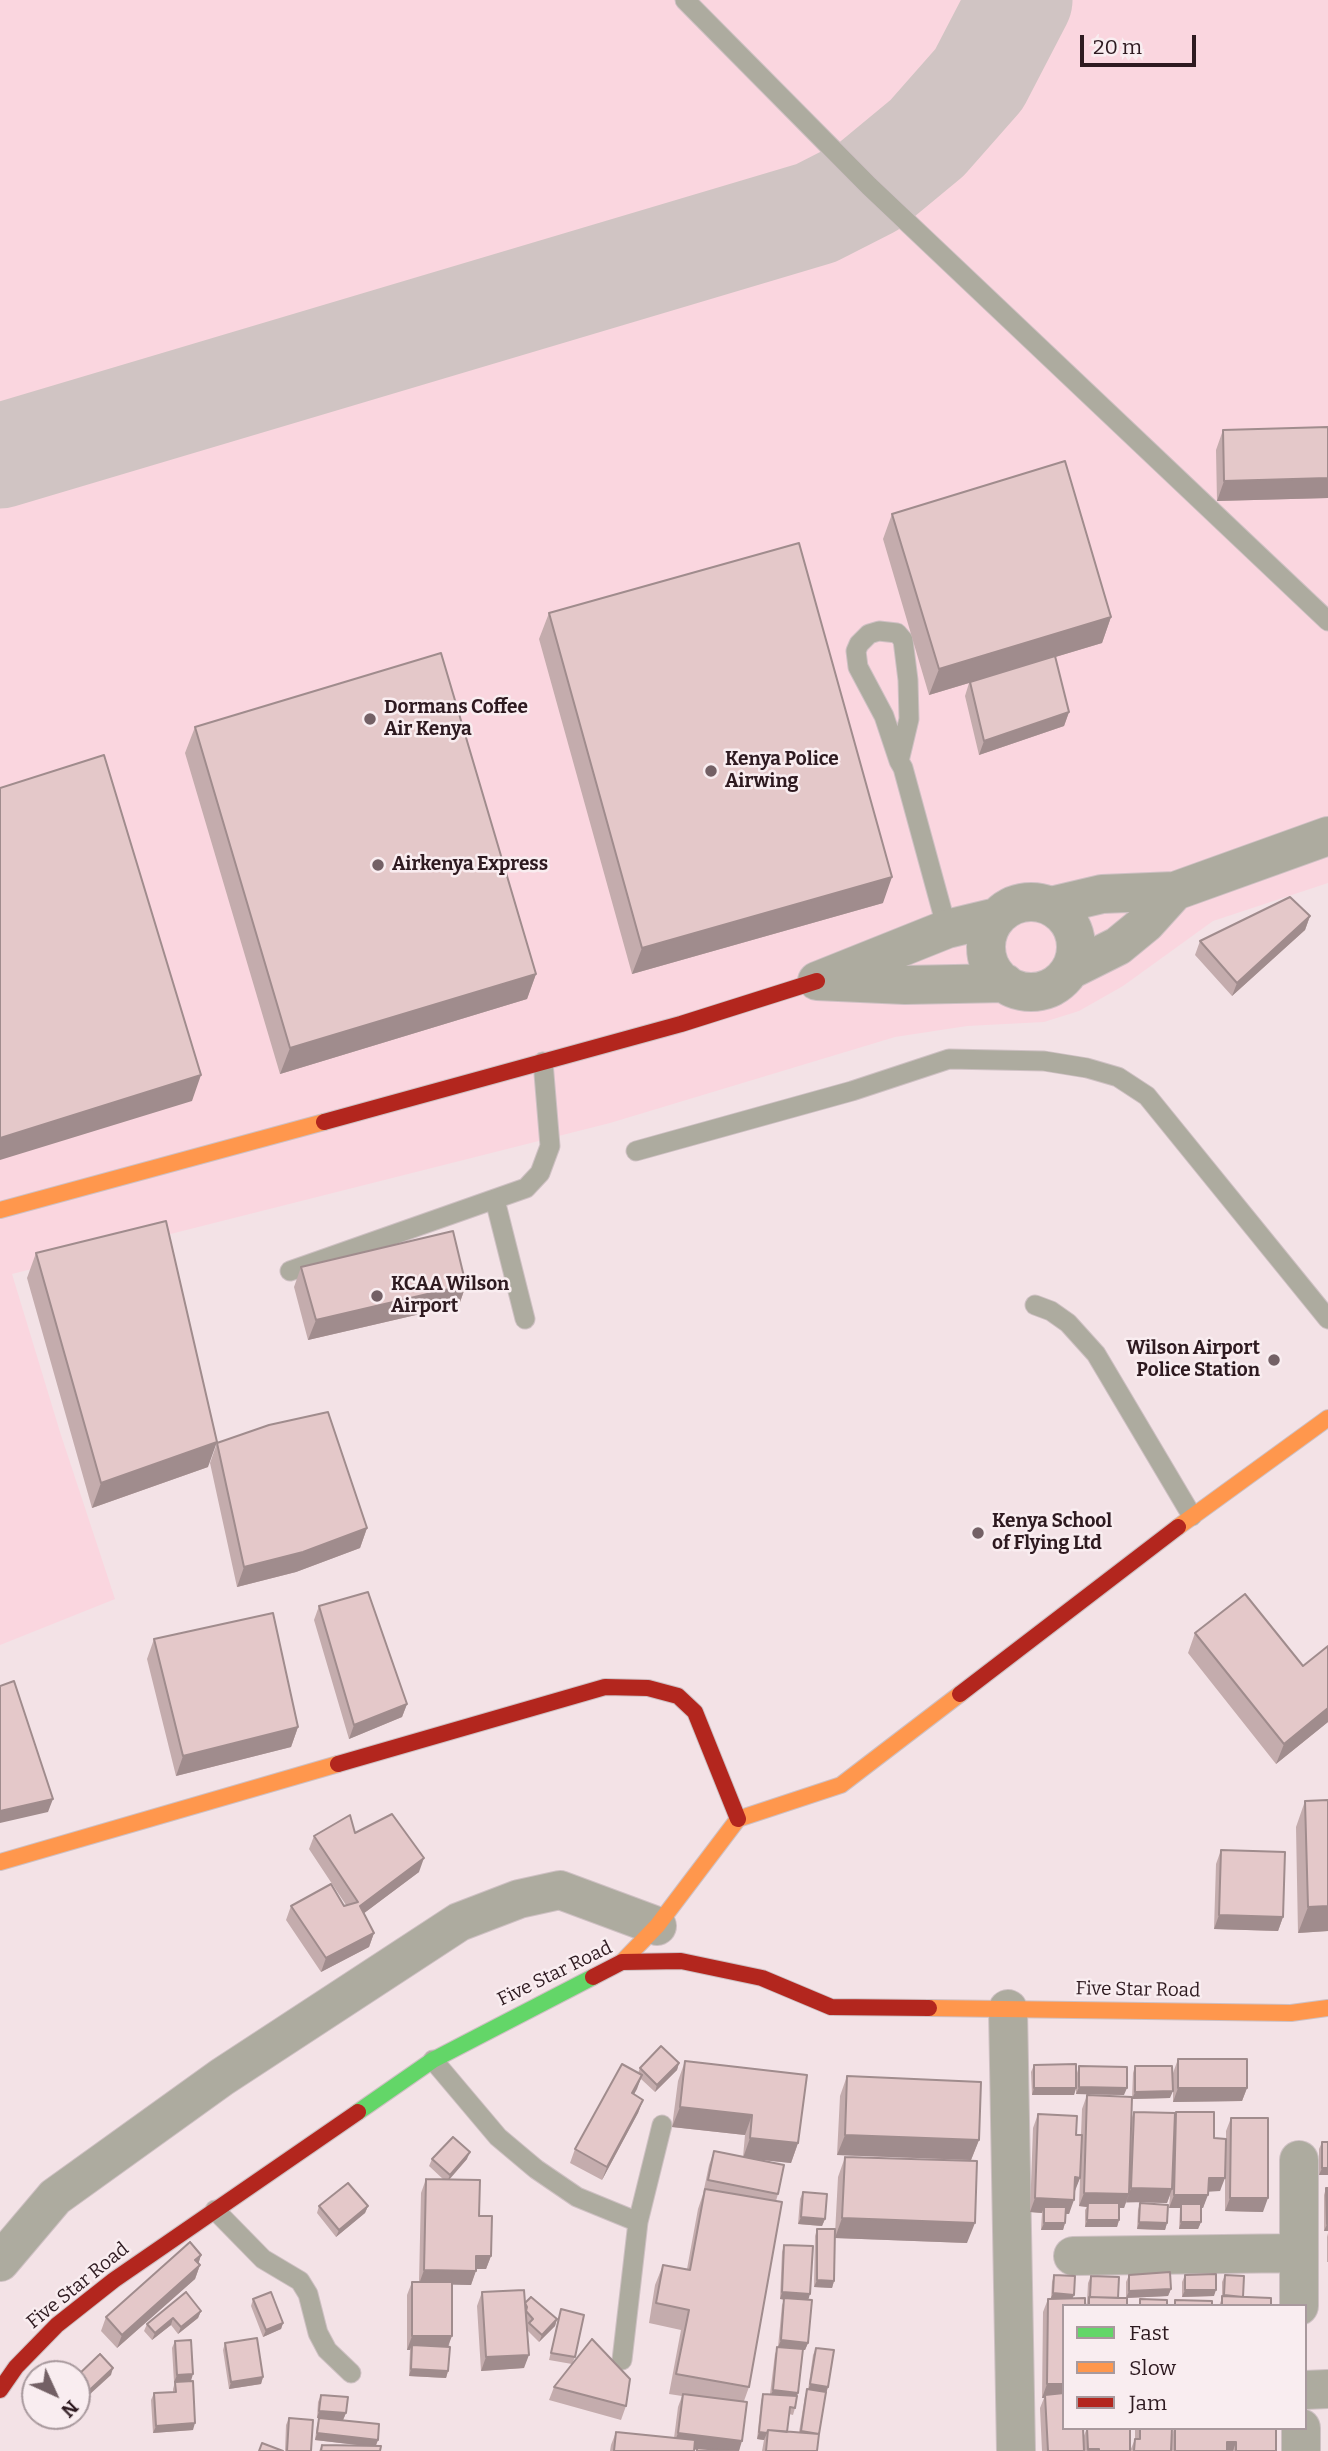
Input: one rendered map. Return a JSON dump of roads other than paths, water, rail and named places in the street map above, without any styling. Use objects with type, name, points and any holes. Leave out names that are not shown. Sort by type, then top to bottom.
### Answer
[{"type":"street","points":[[0,1210],[681,1024],[817,981],[947,929],[997,918],[1022,902],[1051,906],[1102,894],[1175,891],[1328,836]]},
{"type":"street","points":[[817,981],[905,985],[1005,983],[1025,991],[1047,989],[1060,981],[1070,970],[1118,946],[1146,923],[1175,891]]},
{"type":"street","points":[[1051,906],[1063,915],[1076,941],[1070,970]]},
{"type":"street","points":[[997,918],[986,945],[988,960],[1005,983]]},
{"type":"street","points":[[622,1962],[657,1926],[738,1819],[841,1785],[1192,1517],[1328,1418]]},
{"type":"street","points":[[0,1862],[605,1688],[648,1688],[678,1696],[695,1712],[738,1819]]},
{"type":"street","points":[[0,2262],[55,2197],[222,2077],[459,1922],[519,1899],[560,1890],[657,1926]]},
{"type":"street","name":"Five Star Road","points":[[5,2373],[57,2325],[114,2280],[433,2060],[622,1962],[681,1961],[749,1975],[831,2007],[1290,2013],[1328,2008]]},
{"type":"street","points":[[1008,2009],[1016,2451]]},
{"type":"street","points":[[1299,2160],[1299,2304]]},
{"type":"street","points":[[1073,2256],[1299,2253]]},
{"type":"street","points":[[1307,2390],[1328,2389]]},
{"type":"street","points":[[1301,2430],[1301,2451]]},
{"type":"lane","points":[[685,0],[869,186],[1328,621]]},
{"type":"lane","points":[[899,761],[909,719],[903,640],[897,633],[880,631],[869,634],[859,644],[856,651],[858,667],[884,716],[947,929]]},
{"type":"lane","points":[[636,1151],[852,1091],[949,1059],[1044,1061],[1087,1068],[1118,1077],[1147,1096],[1328,1319]]},
{"type":"lane","points":[[290,1271],[526,1188],[540,1173],[550,1146],[544,1062]]},
{"type":"lane","points":[[495,1200],[525,1319]]},
{"type":"lane","points":[[1035,1305],[1051,1311],[1068,1323],[1096,1354],[1192,1517]]},
{"type":"lane","points":[[433,2060],[498,2137],[536,2169],[577,2197],[638,2221]]},
{"type":"lane","points":[[622,2360],[638,2221],[662,2125]]},
{"type":"lane","points":[[215,2210],[263,2259],[300,2281],[308,2294],[318,2333],[327,2350],[351,2373]]},
{"type":"place","name":"Dormans Coffee Air Kenya","points":[[370,719]]},
{"type":"place","name":"Kenya Police Airwing","points":[[711,771]]},
{"type":"place","name":"Airkenya Express","points":[[378,865]]},
{"type":"place","name":"KCAA Wilson Airport","points":[[377,1296]]},
{"type":"place","name":"Wilson Airport Police Station","points":[[1274,1360]]},
{"type":"place","name":"Kenya School of Flying Ltd","points":[[978,1533]]}]
